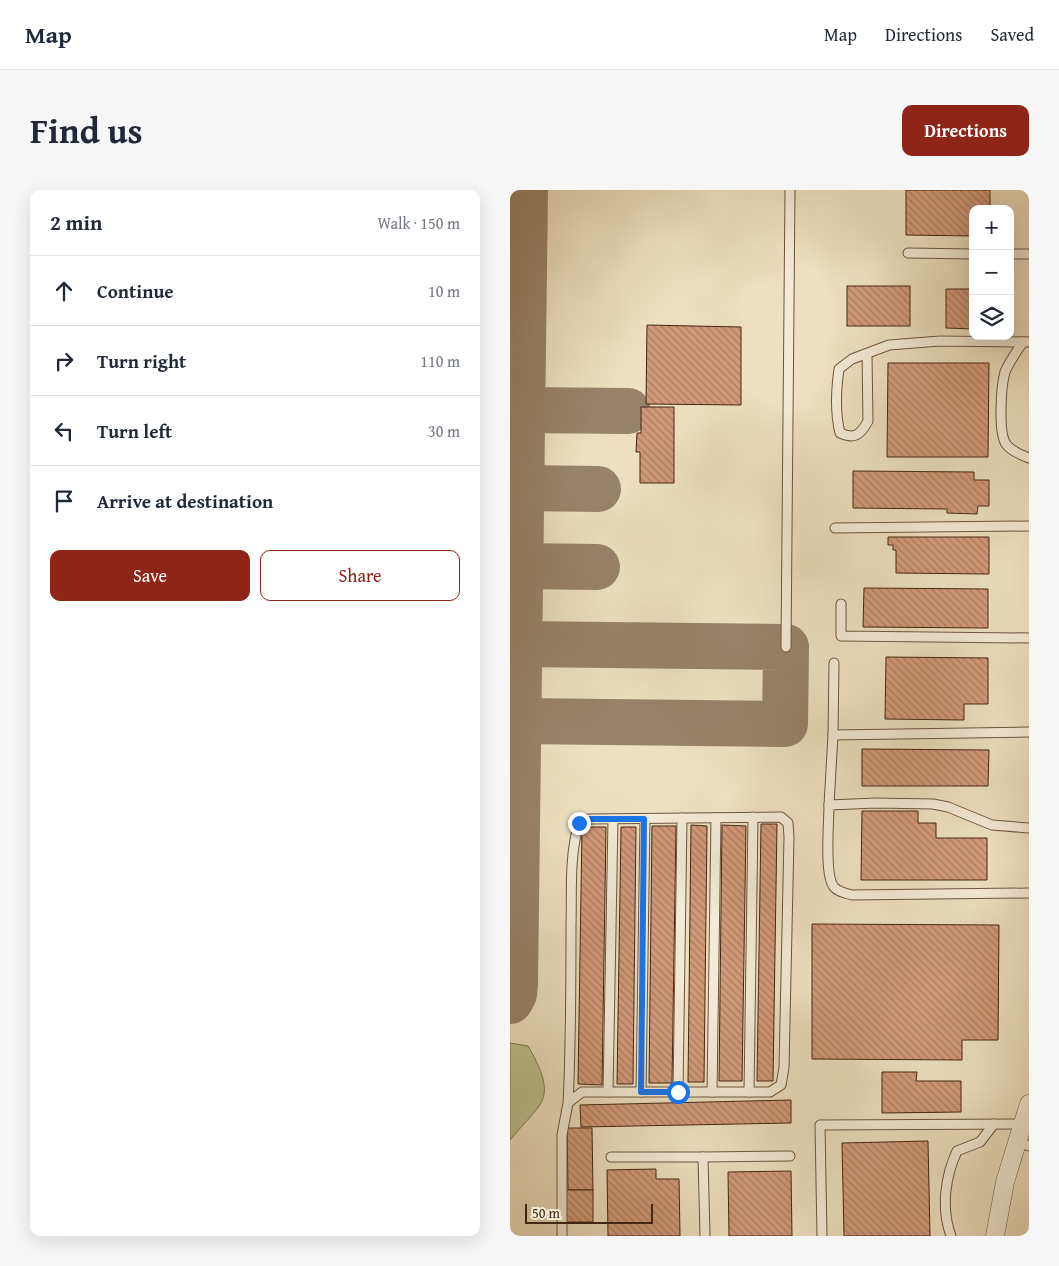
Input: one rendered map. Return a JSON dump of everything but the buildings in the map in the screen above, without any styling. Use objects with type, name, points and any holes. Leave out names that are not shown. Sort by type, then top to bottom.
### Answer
[{"type":"street","points":[[995,1236],[1005,1182],[1023,1137],[1029,1104]]},
{"type":"lane","points":[[786,647],[790,190]]},
{"type":"lane","points":[[908,253],[969,254]]},
{"type":"lane","points":[[1014,254],[1029,254]]},
{"type":"lane","points":[[867,354],[868,421],[863,430],[856,435],[848,437],[840,433],[837,423],[839,369],[852,359],[889,345],[914,342],[1026,342]]},
{"type":"lane","points":[[1026,342],[1006,371],[1002,391],[1002,419],[1003,437],[1006,444],[1014,451],[1029,458]]},
{"type":"lane","points":[[835,528],[1029,526]]},
{"type":"lane","points":[[841,604],[840,636],[1029,638]]},
{"type":"lane","points":[[834,663],[834,735],[829,806],[828,874],[832,886],[838,891],[859,895],[1029,893]]},
{"type":"lane","points":[[834,735],[1029,732]]},
{"type":"lane","points":[[829,806],[876,803],[933,804],[948,807],[992,825],[1029,828]]},
{"type":"lane","points":[[749,1092],[754,817]]},
{"type":"lane","points":[[562,1236],[562,1135],[568,1103],[574,839],[579,823],[589,819],[781,817],[788,823],[789,837],[784,1068],[781,1085],[770,1092],[582,1092],[568,1103]]},
{"type":"lane","points":[[678,1092],[682,818]]},
{"type":"lane","points":[[712,1092],[716,818]]},
{"type":"lane","points":[[608,1092],[613,819]]},
{"type":"lane","points":[[641,1092],[644,819]]},
{"type":"lane","points":[[822,1236],[820,1126],[994,1124],[1023,1137]]},
{"type":"lane","points":[[951,1236],[946,1222],[946,1198],[951,1165],[958,1151],[980,1142],[994,1124]]},
{"type":"lane","points":[[610,1158],[790,1156]]},
{"type":"lane","points":[[703,1157],[705,1236]]},
{"type":"green space","points":[[510,190],[515,190],[510,626]]},
{"type":"green space","points":[[510,1043],[528,1046],[541,1072],[544,1094],[540,1105],[510,1140]]},
{"type":"taxiway","points":[[510,1001],[514,994],[515,984],[525,190]]},
{"type":"taxiway","points":[[522,410],[628,411]]},
{"type":"taxiway","points":[[521,488],[598,489]]},
{"type":"taxiway","points":[[520,566],[597,567]]},
{"type":"taxiway","points":[[518,721],[785,724],[786,647],[519,644]]},
{"type":"route","points":[[579,823],[589,819],[644,819],[641,1092],[678,1092]]}]
